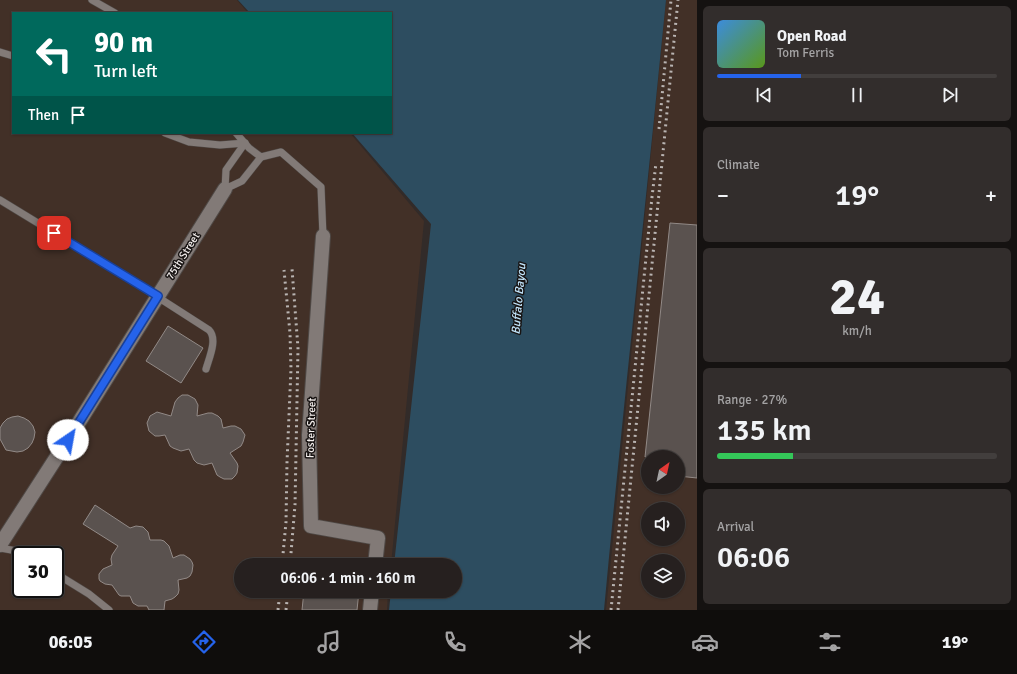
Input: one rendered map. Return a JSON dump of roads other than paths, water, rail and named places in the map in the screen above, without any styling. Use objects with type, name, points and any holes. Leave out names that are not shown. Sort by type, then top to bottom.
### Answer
[{"type":"street","name":"75th Street","points":[[0,545],[226,189]]},
{"type":"street","name":"Foster Street","points":[[322,236],[309,435],[311,526],[378,538],[376,558]]},
{"type":"street","points":[[370,610],[371,598]]},
{"type":"lane","points":[[92,0],[113,12]]},
{"type":"lane","points":[[0,52],[12,56]]},
{"type":"lane","points":[[168,134],[189,142],[220,144],[245,143]]},
{"type":"lane","points":[[237,134],[261,157]]},
{"type":"lane","points":[[245,143],[226,170],[226,189],[242,181],[261,157],[281,152],[321,187],[322,236]]},
{"type":"lane","points":[[0,200],[158,296],[209,330],[212,333],[213,338],[206,369]]},
{"type":"lane","points":[[0,548],[12,550]]},
{"type":"lane","points":[[64,579],[89,594],[109,610]]},
{"type":"water","name":"Buffalo Bayou","points":[[238,0],[666,0],[604,610],[389,610],[390,598],[462,598],[462,558],[395,558],[431,224],[353,134],[392,134],[392,12],[249,12]]},
{"type":"railway","points":[[659,129],[671,0]]},
{"type":"railway","points":[[618,610],[678,0]]},
{"type":"railway","points":[[611,610],[656,163]]},
{"type":"railway","points":[[291,558],[295,505],[298,348],[292,269]]},
{"type":"railway","points":[[283,558],[286,522],[291,369],[290,333],[284,270]]},
{"type":"railway","points":[[278,610],[279,598]]},
{"type":"railway","points":[[286,610],[287,598]]}]
